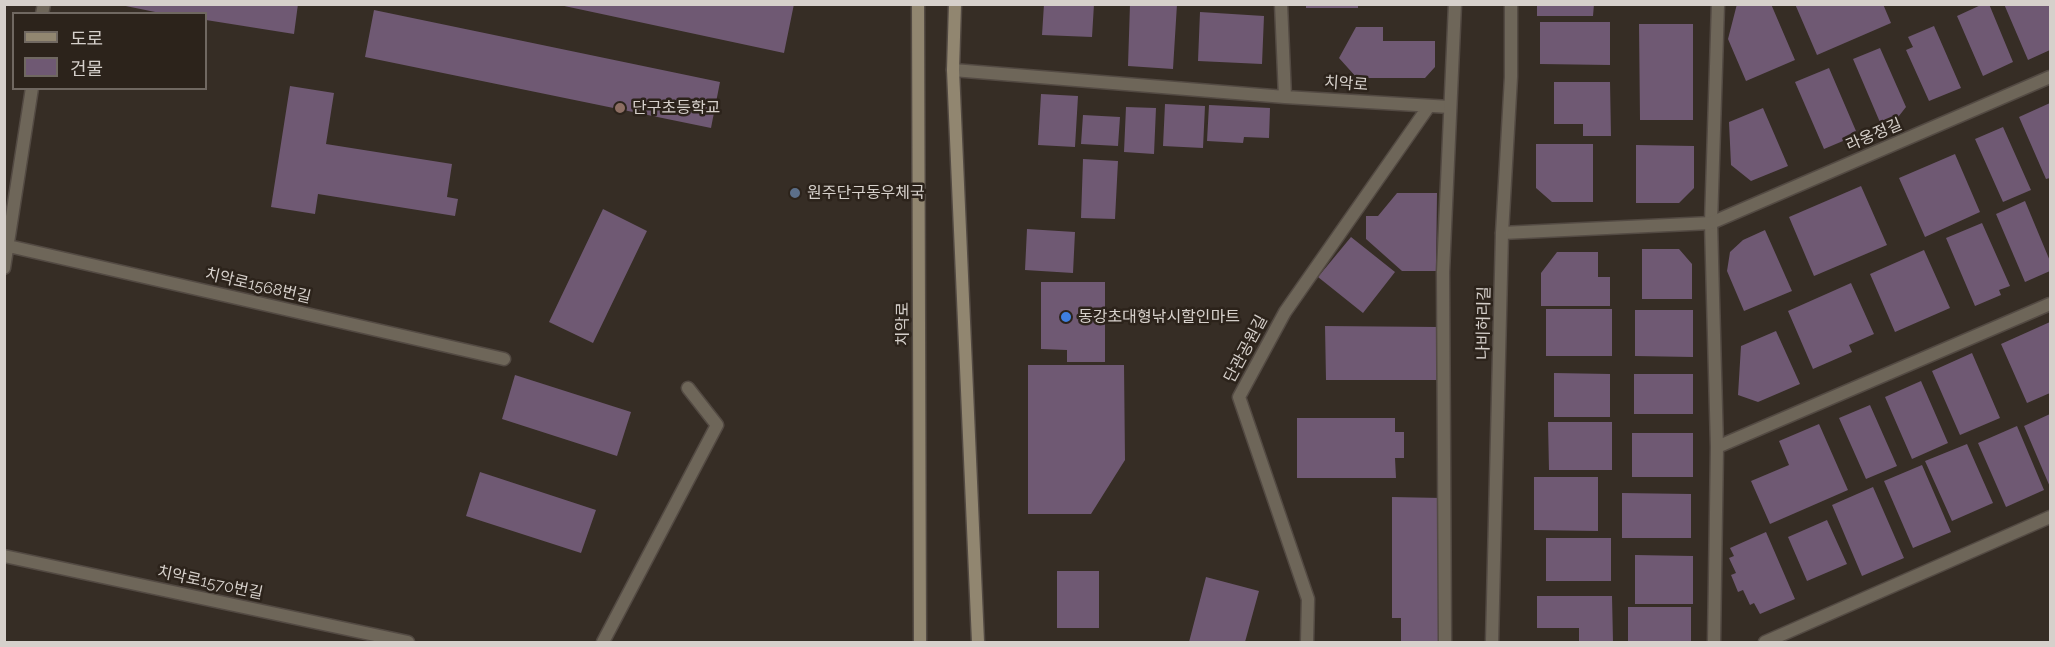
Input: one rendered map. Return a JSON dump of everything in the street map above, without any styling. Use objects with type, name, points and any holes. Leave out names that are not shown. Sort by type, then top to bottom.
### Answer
[{"type":"main road","name":"치악로","points":[[918,4],[920,642]]},
{"type":"main road","points":[[955,4],[953,70],[978,642]]},
{"type":"street","points":[[1281,4],[1284,97]]},
{"type":"street","points":[[1445,642],[1443,272],[1455,4]]},
{"type":"street","name":"나비허리길","points":[[1492,642],[1502,233],[1511,77],[1511,4]]},
{"type":"street","points":[[1714,642],[1717,447],[1711,223],[1718,4]]},
{"type":"street","name":"치악로","points":[[953,70],[1284,97],[1450,107]]},
{"type":"street","name":"라옹정길","points":[[1711,223],[2050,76]]},
{"type":"street","points":[[4,268],[32,90]]},
{"type":"street","name":"단관공원길","points":[[1307,642],[1308,599],[1239,397],[1285,312],[1428,106]]},
{"type":"street","points":[[1502,233],[1711,223]]},
{"type":"street","name":"치악로1568번길","points":[[6,246],[504,359]]},
{"type":"street","points":[[1717,447],[2050,304]]},
{"type":"street","points":[[603,642],[717,425],[688,388]]},
{"type":"street","points":[[1766,642],[2050,517]]},
{"type":"street","name":"치악로1570번길","points":[[4,556],[408,642]]},
{"type":"building","points":[[116,4],[298,4],[294,34],[207,20],[207,12],[155,12]]},
{"type":"building","points":[[555,4],[794,4],[784,53]]},
{"type":"building","points":[[1044,4],[1094,4],[1092,37],[1042,35]]},
{"type":"building","points":[[1130,4],[1177,4],[1173,69],[1128,66]]},
{"type":"building","points":[[1306,4],[1358,4],[1358,8],[1306,8]]},
{"type":"building","points":[[1537,4],[1594,4],[1593,16],[1537,16]]},
{"type":"building","points":[[1737,4],[1771,4],[1795,60],[1746,81],[1728,39]]},
{"type":"building","points":[[1795,4],[1883,4],[1891,23],[1817,55]]},
{"type":"building","points":[[1983,4],[1989,4],[2013,62],[1983,76],[1957,16]]},
{"type":"building","points":[[2004,4],[2050,4],[2050,50],[2028,60]]},
{"type":"building","points":[[374,10],[720,82],[711,128],[365,57]]},
{"type":"building","points":[[1200,12],[1264,16],[1262,64],[1198,61]]},
{"type":"building","points":[[1540,22],[1610,22],[1610,65],[1540,64]]},
{"type":"building","points":[[1639,24],[1693,24],[1693,120],[1640,120]]},
{"type":"building","points":[[1934,26],[1961,88],[1929,101],[1906,50],[1913,47],[1908,37]]},
{"type":"building","points":[[1356,27],[1383,27],[1383,41],[1435,41],[1435,67],[1425,78],[1357,78],[1339,58]]},
{"type":"building","points":[[1880,48],[1906,107],[1895,121],[1882,127],[1853,59]]},
{"type":"building","points":[[1829,68],[1856,131],[1842,138],[1843,141],[1824,149],[1795,82]]},
{"type":"building","points":[[1554,82],[1610,82],[1611,136],[1583,136],[1583,124],[1554,124]]},
{"type":"building","points":[[290,86],[334,93],[326,144],[452,164],[447,197],[458,199],[455,216],[318,194],[315,214],[271,207]]},
{"type":"building","points":[[1041,94],[1078,96],[1075,147],[1038,145]]},
{"type":"building","points":[[2050,103],[2050,178],[2046,179],[2019,117]]},
{"type":"building","points":[[1165,104],[1205,106],[1203,148],[1163,146]]},
{"type":"building","points":[[1209,105],[1270,108],[1269,138],[1244,137],[1243,143],[1207,141]]},
{"type":"building","points":[[1126,107],[1156,108],[1154,154],[1124,152]]},
{"type":"building","points":[[1763,108],[1788,166],[1751,181],[1731,165],[1729,122]]},
{"type":"building","points":[[1083,115],[1120,117],[1118,146],[1081,144]]},
{"type":"building","points":[[2003,127],[2031,190],[2003,202],[1975,139]]},
{"type":"building","points":[[1536,144],[1593,144],[1593,202],[1552,202],[1536,188]]},
{"type":"building","points":[[1636,145],[1694,146],[1694,188],[1679,203],[1636,203]]},
{"type":"building","points":[[1955,154],[1980,212],[1925,237],[1899,178]]},
{"type":"building","points":[[1083,159],[1118,161],[1115,219],[1081,218]]},
{"type":"building","points":[[1861,186],[1887,245],[1814,276],[1789,217]]},
{"type":"building","points":[[1397,193],[1437,193],[1436,271],[1402,271],[1366,239],[1366,216],[1378,216]]},
{"type":"building","points":[[2025,201],[2050,261],[2050,271],[2025,282],[1996,214]]},
{"type":"building","points":[[603,209],[647,231],[593,343],[549,322]]},
{"type":"building","points":[[1982,223],[2010,286],[1999,290],[2001,295],[1975,306],[1946,238]]},
{"type":"building","points":[[1027,229],[1075,232],[1073,273],[1025,270]]},
{"type":"building","points":[[1765,230],[1792,291],[1744,311],[1727,271],[1730,252],[1743,240]]},
{"type":"building","points":[[1351,237],[1395,272],[1363,313],[1318,277]]},
{"type":"building","points":[[1642,249],[1679,249],[1692,264],[1692,299],[1642,299]]},
{"type":"building","points":[[1924,250],[1950,308],[1895,332],[1870,274]]},
{"type":"building","points":[[1557,252],[1598,252],[1598,277],[1610,277],[1610,306],[1541,306],[1541,273]]},
{"type":"building","points":[[1041,282],[1105,282],[1105,362],[1067,362],[1067,350],[1041,349]]},
{"type":"building","points":[[1851,283],[1874,334],[1849,345],[1852,352],[1813,369],[1788,311]]},
{"type":"building","points":[[1546,309],[1612,309],[1612,356],[1546,356]]},
{"type":"building","points":[[1635,310],[1693,310],[1693,357],[1635,356]]},
{"type":"building","points":[[2050,322],[2050,393],[2027,403],[2001,344]]},
{"type":"building","points":[[1325,326],[1438,327],[1438,380],[1326,380]]},
{"type":"building","points":[[1776,331],[1800,384],[1758,402],[1738,395],[1741,346]]},
{"type":"building","points":[[1972,353],[2000,418],[1960,435],[1932,371]]},
{"type":"building","points":[[1028,365],[1124,365],[1125,460],[1091,514],[1028,514]]},
{"type":"building","points":[[1554,373],[1610,374],[1610,417],[1554,417]]},
{"type":"building","points":[[1634,374],[1693,374],[1693,414],[1634,414]]},
{"type":"building","points":[[515,375],[631,412],[617,456],[502,419]]},
{"type":"building","points":[[1921,381],[1948,443],[1912,459],[1885,397]]},
{"type":"building","points":[[1870,405],[1897,466],[1866,479],[1839,418]]},
{"type":"building","points":[[2050,414],[2050,487],[2024,426]]},
{"type":"building","points":[[1297,418],[1395,418],[1395,432],[1404,432],[1404,458],[1395,458],[1396,478],[1297,478]]},
{"type":"building","points":[[1548,422],[1612,422],[1612,470],[1549,470]]},
{"type":"building","points":[[1819,424],[1848,490],[1770,524],[1751,481],[1789,465],[1779,441]]},
{"type":"building","points":[[2017,426],[2044,490],[2006,507],[1978,443]]},
{"type":"building","points":[[1632,433],[1693,433],[1693,477],[1632,477]]},
{"type":"building","points":[[1967,444],[1993,503],[1952,521],[1925,461]]},
{"type":"building","points":[[1922,465],[1951,532],[1913,548],[1884,481]]},
{"type":"building","points":[[480,472],[596,510],[581,553],[466,516]]},
{"type":"building","points":[[1534,477],[1598,477],[1598,531],[1534,530]]},
{"type":"building","points":[[1873,487],[1904,558],[1862,576],[1832,505]]},
{"type":"building","points":[[1622,493],[1691,494],[1691,538],[1622,538]]},
{"type":"building","points":[[1392,497],[1442,498],[1442,642],[1401,642],[1401,618],[1392,618]]},
{"type":"building","points":[[1827,520],[1847,564],[1807,581],[1788,537]]},
{"type":"building","points":[[1766,532],[1795,599],[1760,614],[1754,603],[1750,605],[1743,590],[1738,592],[1731,575],[1736,573],[1729,558],[1734,556],[1730,548]]},
{"type":"building","points":[[1546,538],[1611,538],[1611,581],[1546,581]]},
{"type":"building","points":[[1635,555],[1693,556],[1693,604],[1635,604]]},
{"type":"building","points":[[1057,571],[1099,571],[1099,628],[1057,628]]},
{"type":"building","points":[[1206,577],[1259,591],[1245,642],[1189,642]]},
{"type":"building","points":[[1537,596],[1612,596],[1613,642],[1579,642],[1579,628],[1537,628]]},
{"type":"building","points":[[1628,607],[1691,607],[1691,642],[1628,642]]},
{"type":"place","name":"단구초등학교","points":[[620,108]]},
{"type":"place","name":"원주단구동우체국","points":[[795,193]]},
{"type":"place","name":"동강초대형낚시할인마트","points":[[1066,317]]}]
